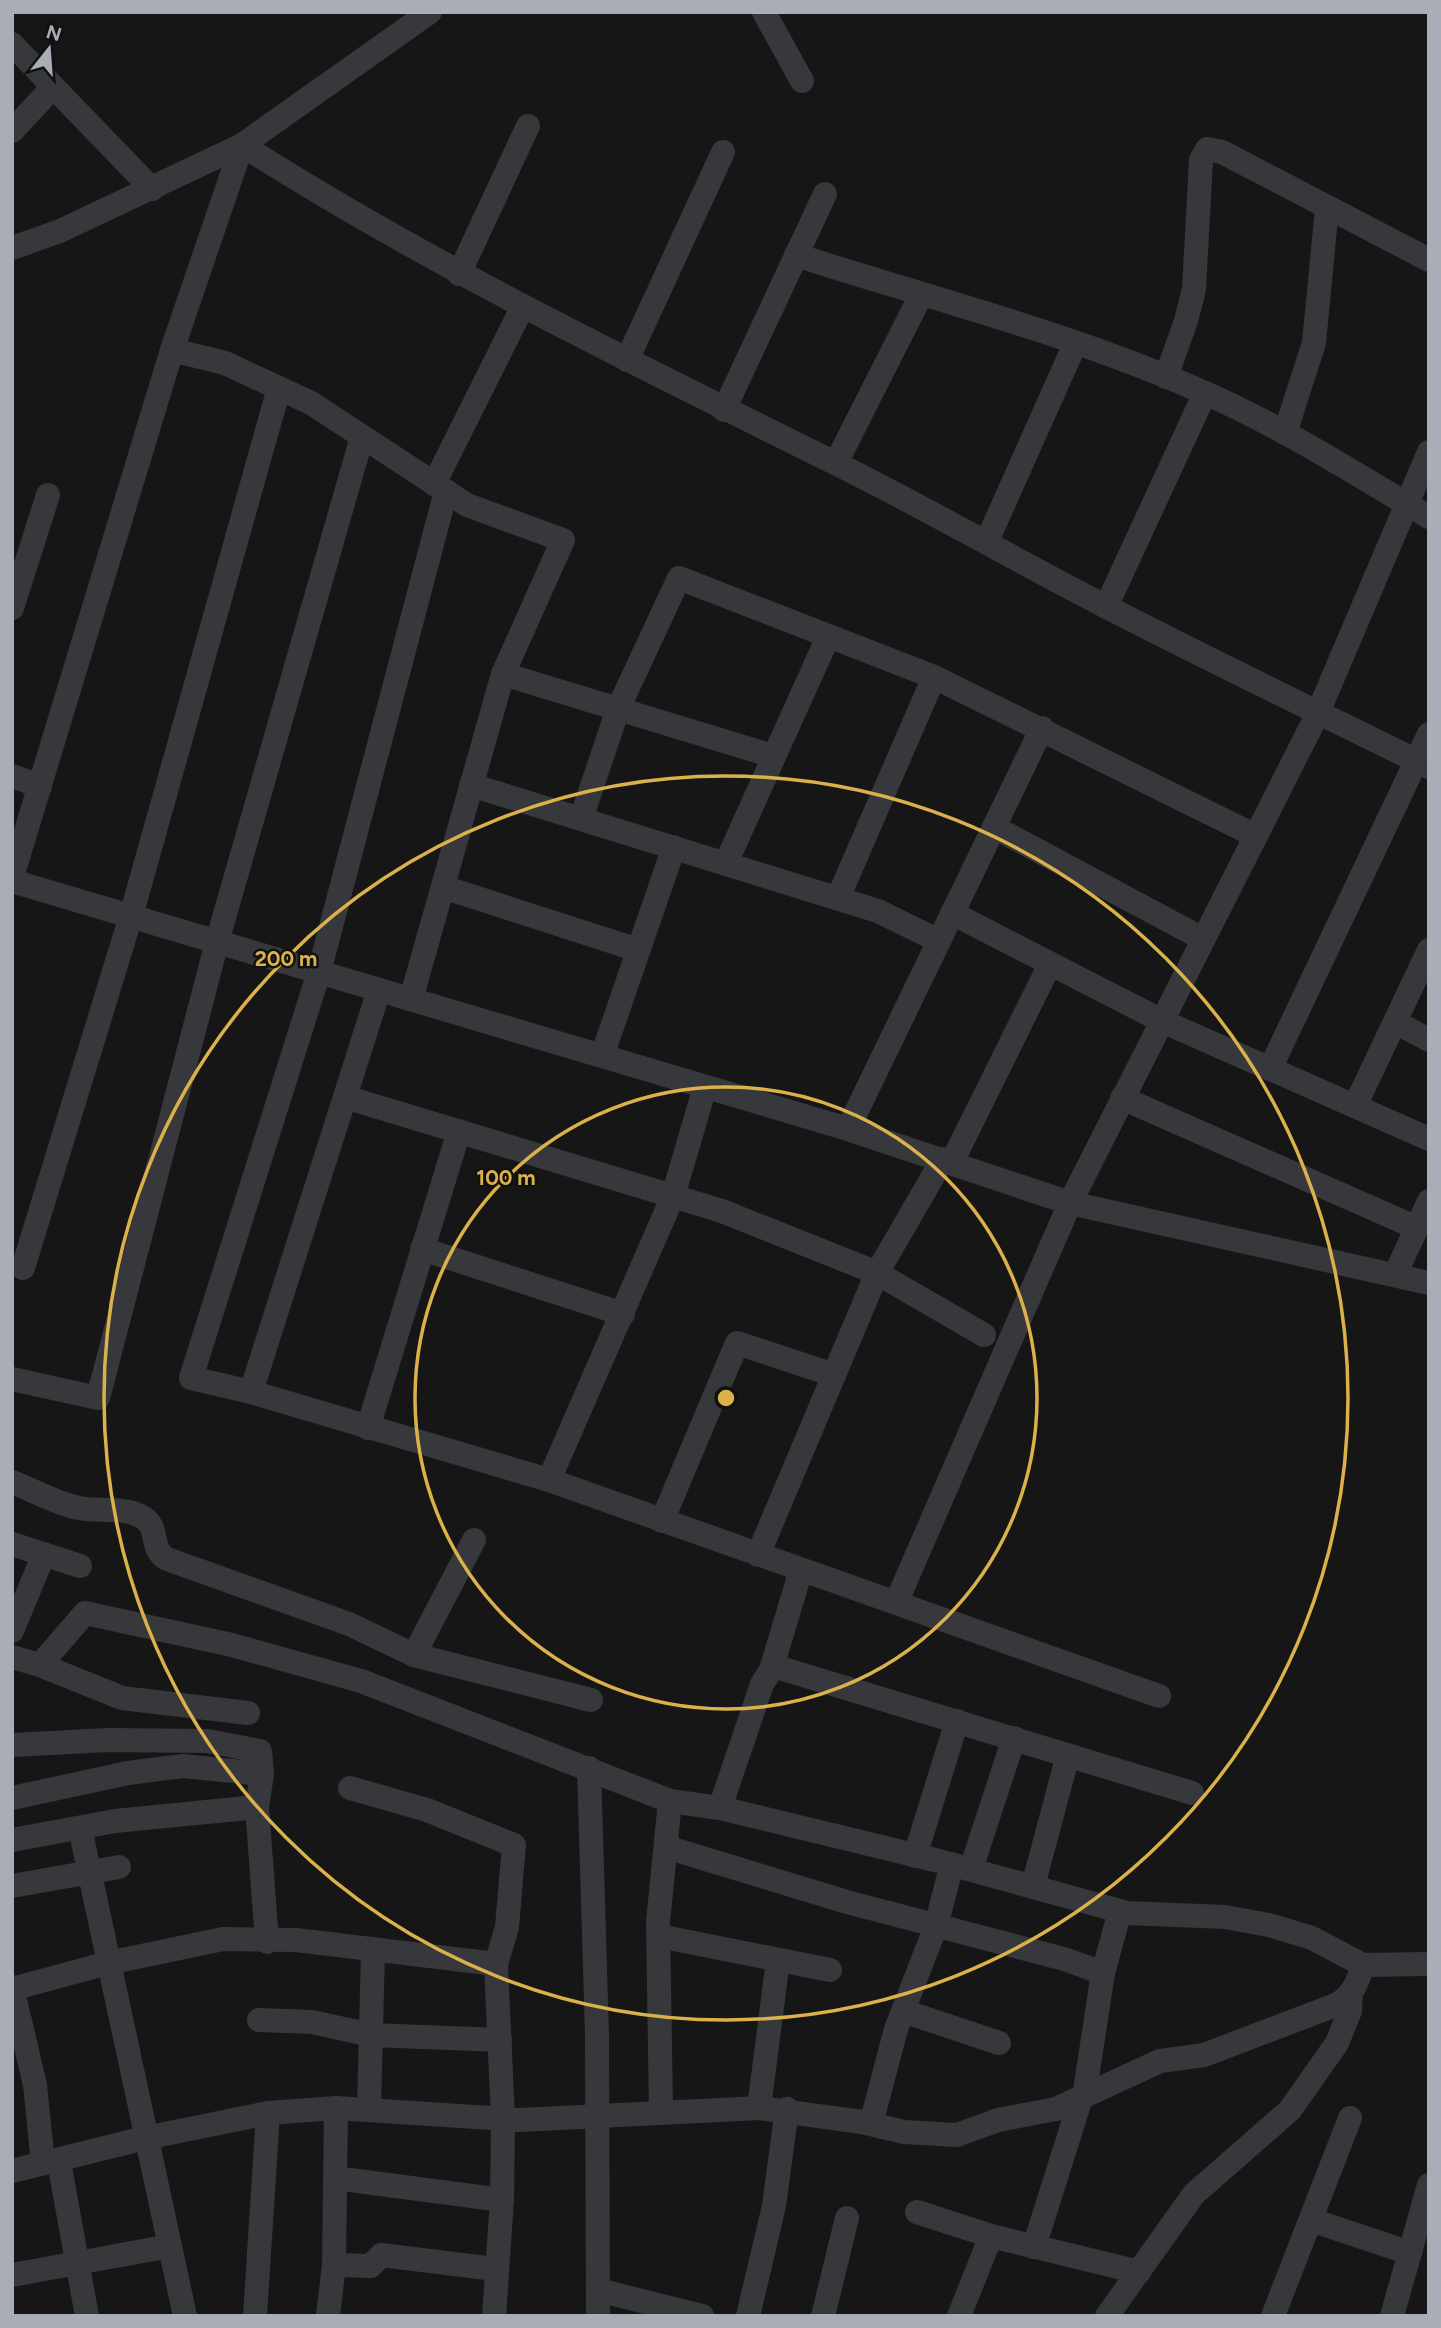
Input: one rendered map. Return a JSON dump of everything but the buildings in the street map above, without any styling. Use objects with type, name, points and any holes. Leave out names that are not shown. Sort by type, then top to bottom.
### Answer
[{"type":"street","points":[[17,240],[152,189],[242,145],[430,12]]},
{"type":"street","points":[[764,12],[802,81]]},
{"type":"street","points":[[12,44],[152,189]]},
{"type":"street","points":[[12,131],[53,87]]},
{"type":"street","points":[[459,274],[527,126]]},
{"type":"street","points":[[242,145],[333,203],[459,274],[987,541],[1106,607],[1317,715],[1422,764]]},
{"type":"street","points":[[242,145],[172,350],[12,879],[848,1129],[1070,1203],[1429,1283]]},
{"type":"street","points":[[1166,377],[1192,297],[1201,160],[1207,149],[1222,152],[1429,260]]},
{"type":"street","points":[[627,360],[723,152]]},
{"type":"street","points":[[724,410],[824,194]]},
{"type":"street","points":[[1285,433],[1314,343],[1327,208]]},
{"type":"street","points":[[796,255],[1075,344],[1166,377],[1205,393],[1285,433],[1418,510]]},
{"type":"street","points":[[836,464],[921,295]]},
{"type":"street","points":[[523,306],[440,487],[319,972],[191,1378],[251,1391],[548,1480],[1159,1696]]},
{"type":"street","points":[[987,541],[1075,344]]},
{"type":"street","points":[[172,350],[225,363],[311,403],[467,505],[564,540],[503,674],[411,999]]},
{"type":"street","points":[[23,1268],[131,916],[279,388]]},
{"type":"street","points":[[1106,607],[1205,393]]},
{"type":"street","points":[[12,1379],[98,1398],[217,942],[362,438]]},
{"type":"street","points":[[896,1604],[1070,1203],[1418,510],[1429,452]]},
{"type":"street","points":[[12,608],[47,495]]},
{"type":"street","points":[[581,819],[618,709],[679,578],[934,677],[1256,836]]},
{"type":"street","points":[[726,863],[828,637]]},
{"type":"street","points":[[503,674],[773,756]]},
{"type":"street","points":[[838,898],[934,677]]},
{"type":"street","points":[[848,1129],[1042,728]]},
{"type":"street","points":[[1270,1069],[1422,764],[1429,734]]},
{"type":"street","points":[[12,776],[40,786]]},
{"type":"street","points":[[471,785],[878,911],[939,941]]},
{"type":"street","points":[[994,827],[1203,939]]},
{"type":"street","points":[[603,1056],[674,847]]},
{"type":"street","points":[[443,887],[639,950]]},
{"type":"street","points":[[952,913],[1162,1021],[1429,1139]]},
{"type":"street","points":[[1355,1107],[1429,950]]},
{"type":"street","points":[[758,1555],[877,1273],[948,1161],[1050,964]]},
{"type":"street","points":[[251,1391],[379,989]]},
{"type":"street","points":[[1395,1022],[1429,1040]]},
{"type":"street","points":[[548,1480],[673,1196],[705,1087]]},
{"type":"street","points":[[345,1097],[722,1211],[877,1273],[984,1335]]},
{"type":"street","points":[[1122,1098],[1417,1228]]},
{"type":"street","points":[[368,1428],[459,1131]]},
{"type":"street","points":[[1395,1275],[1429,1201]]},
{"type":"street","points":[[422,1249],[623,1314]]},
{"type":"street","points":[[662,1521],[737,1343],[834,1375]]},
{"type":"street","points":[[12,1482],[79,1508],[135,1514],[146,1519],[152,1528],[155,1548],[167,1559],[349,1624],[414,1654],[591,1700]]},
{"type":"street","points":[[414,1654],[474,1540]]},
{"type":"street","points":[[12,1544],[80,1566]]},
{"type":"street","points":[[12,1630],[44,1554]]},
{"type":"street","points":[[720,1808],[762,1684],[771,1670],[801,1570]]},
{"type":"street","points":[[40,1665],[85,1612],[232,1645],[361,1681],[670,1801],[720,1808],[961,1867],[1120,1912],[1225,1917],[1269,1925],[1312,1938],[1363,1965],[1429,1964]]},
{"type":"street","points":[[12,1657],[40,1665],[122,1698],[248,1713]]},
{"type":"street","points":[[771,1670],[789,1669],[1192,1793]]},
{"type":"street","points":[[915,1856],[957,1721]]},
{"type":"street","points":[[871,2124],[903,2011],[1014,1738]]},
{"type":"street","points":[[12,1745],[109,1740],[207,1741],[261,1751],[262,1774],[257,1807],[267,1942]]},
{"type":"street","points":[[1032,1886],[1068,1755]]},
{"type":"street","points":[[12,1798],[128,1773],[183,1766],[262,1774]]},
{"type":"street","points":[[589,1768],[597,2115],[598,2316]]},
{"type":"street","points":[[350,1788],[427,1810],[514,1845],[507,1927],[496,1964],[503,2119],[502,2200],[495,2269],[494,2316]]},
{"type":"street","points":[[661,2111],[659,1936],[670,1801]]},
{"type":"street","points":[[12,1840],[115,1821],[257,1807]]},
{"type":"street","points":[[80,1828],[184,2316]]},
{"type":"street","points":[[666,1847],[936,1926],[1064,1959],[1102,1973]]},
{"type":"street","points":[[12,1886],[119,1867]]},
{"type":"street","points":[[1034,2247],[1083,2097],[1102,1973],[1120,1912]]},
{"type":"street","points":[[659,1936],[830,1970]]},
{"type":"street","points":[[87,2316],[51,2163],[24,2085],[13,1988],[108,1963],[223,1939],[267,1942],[296,1940],[496,1964]]},
{"type":"street","points":[[369,2110],[373,1949]]},
{"type":"street","points":[[759,2108],[778,1960]]},
{"type":"street","points":[[12,2171],[145,2138],[268,2113],[336,2108],[503,2119],[661,2111],[787,2109],[904,2132],[957,2135],[998,2120],[1056,2109],[1160,2061],[1203,2055],[1345,2001],[1352,1992],[1363,1965]]},
{"type":"street","points":[[1107,2316],[1194,2194],[1290,2110],[1337,2043],[1350,2011],[1352,1992]]},
{"type":"street","points":[[903,2011],[999,2043]]},
{"type":"street","points":[[260,2020],[312,2022],[371,2035],[500,2040]]},
{"type":"street","points":[[328,2316],[334,2265],[336,2108]]},
{"type":"street","points":[[748,2316],[774,2206],[787,2109]]},
{"type":"street","points":[[255,2316],[268,2113]]},
{"type":"street","points":[[1273,2316],[1350,2118]]},
{"type":"street","points":[[335,2178],[502,2200]]},
{"type":"street","points":[[1392,2316],[1429,2185]]},
{"type":"street","points":[[917,2212],[991,2236],[1139,2273]]},
{"type":"street","points":[[823,2316],[847,2218]]},
{"type":"street","points":[[1311,2220],[1410,2253]]},
{"type":"street","points":[[958,2316],[991,2236]]},
{"type":"street","points":[[12,2274],[170,2246]]},
{"type":"street","points":[[334,2265],[371,2266],[381,2255],[495,2269]]},
{"type":"street","points":[[598,2290],[702,2316]]}]
